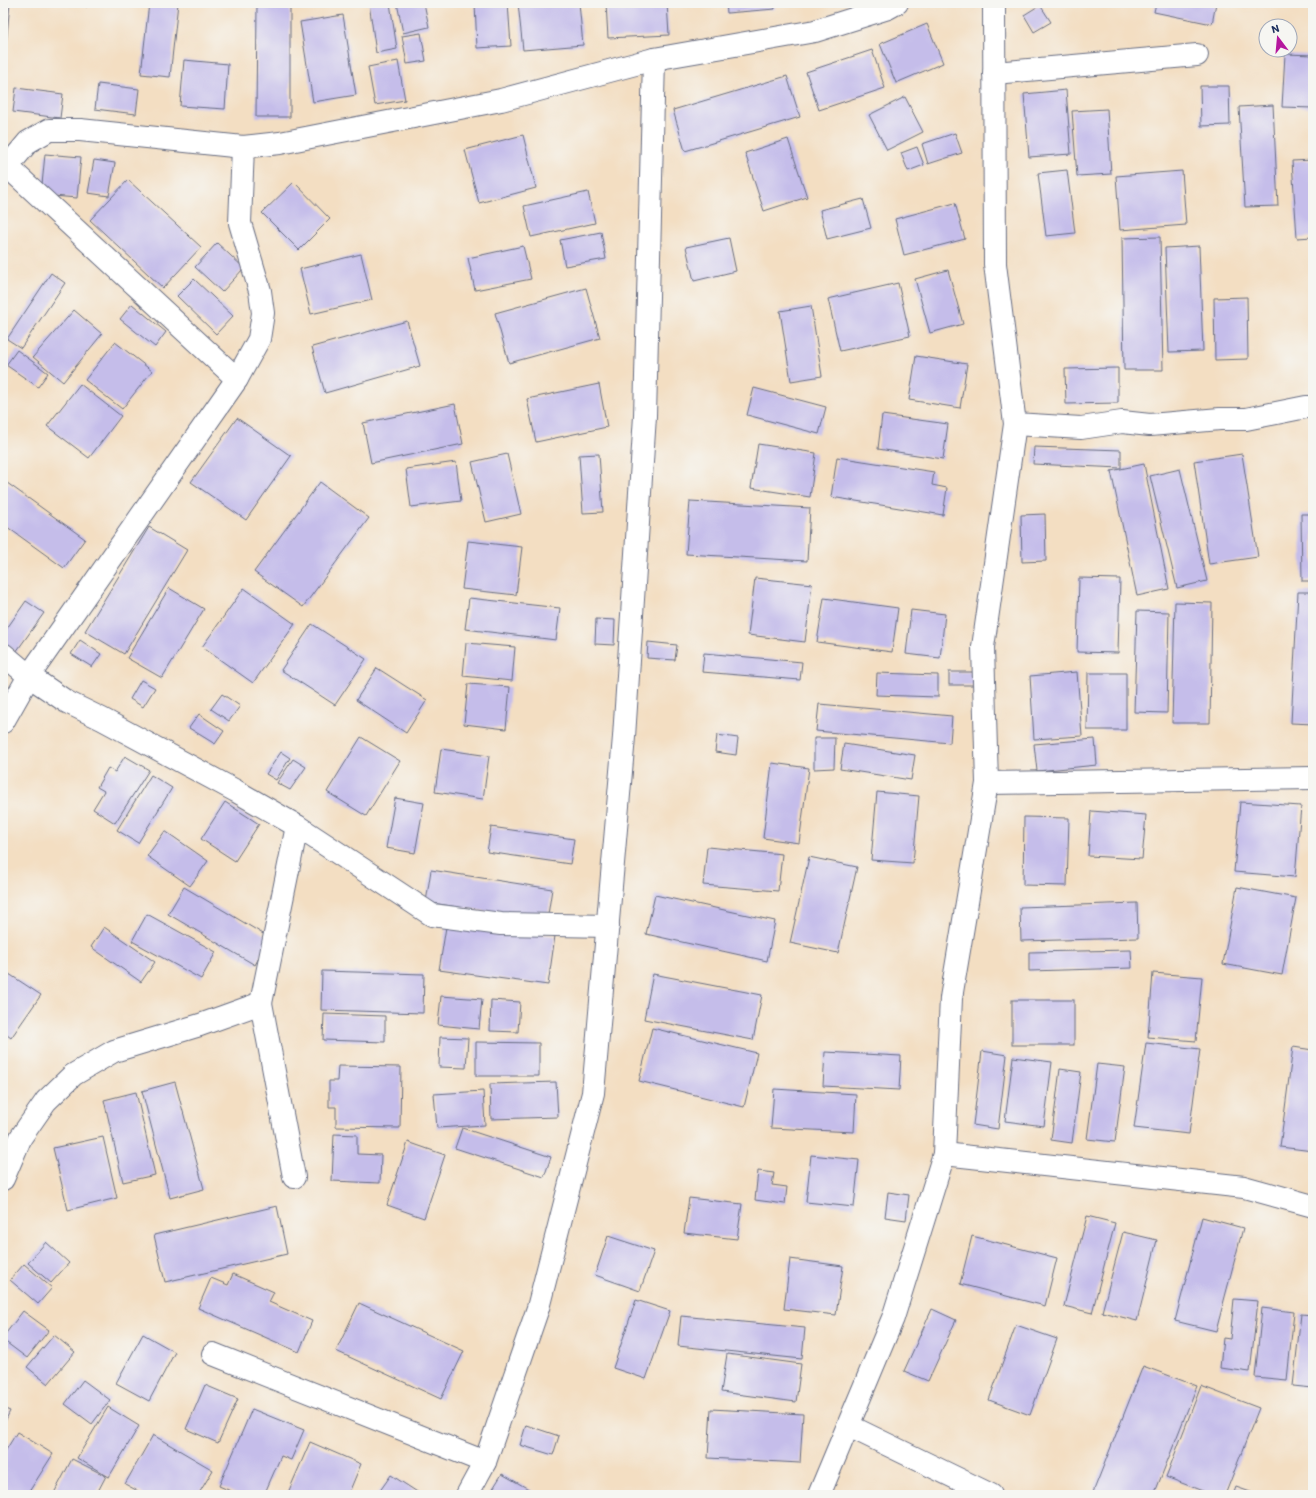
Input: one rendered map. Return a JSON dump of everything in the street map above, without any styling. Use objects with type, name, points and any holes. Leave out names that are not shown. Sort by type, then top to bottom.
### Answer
[{"type":"street","points":[[237,379],[5,169],[28,142],[49,130],[80,130],[243,147],[280,143],[501,100],[654,59],[815,31],[888,8],[897,3]]},
{"type":"street","points":[[819,1495],[893,1318],[944,1154],[951,998],[988,783],[983,648],[1014,424],[996,264],[994,3]]},
{"type":"street","points":[[994,73],[1197,56]]},
{"type":"street","points":[[467,1495],[485,1462],[538,1308],[593,1092],[624,738],[646,416],[654,59]]},
{"type":"street","points":[[3,722],[29,676],[237,379],[259,340],[263,313],[260,291],[240,223],[243,147]]},
{"type":"street","points":[[1014,424],[1081,428],[1122,422],[1150,425],[1220,419],[1246,419],[1306,407],[1313,407]]},
{"type":"street","points":[[3,654],[29,676],[67,702],[102,718],[297,826],[432,915],[501,924],[608,926]]},
{"type":"street","points":[[988,783],[1313,778]]},
{"type":"street","points":[[294,1177],[260,1003],[297,826]]},
{"type":"street","points":[[3,1179],[21,1137],[46,1101],[73,1075],[114,1051],[200,1025],[260,1003]]},
{"type":"street","points":[[944,1154],[1244,1187],[1313,1206]]},
{"type":"street","points":[[213,1354],[485,1462]]},
{"type":"street","points":[[849,1426],[991,1495]]},
{"type":"building","points":[[3,3],[10,3],[4,67],[3,67]]},
{"type":"building","points":[[76,3],[88,3],[87,7]]},
{"type":"building","points":[[149,3],[178,3],[170,77],[141,74]]},
{"type":"building","points":[[257,3],[290,3],[290,117],[256,117]]},
{"type":"building","points":[[369,3],[390,3],[397,49],[376,53]]},
{"type":"building","points":[[397,3],[424,3],[429,27],[403,33]]},
{"type":"building","points":[[475,3],[508,3],[511,46],[477,48]]},
{"type":"building","points":[[518,3],[579,3],[583,45],[523,50]]},
{"type":"building","points":[[606,3],[667,3],[669,35],[608,38]]},
{"type":"building","points":[[726,3],[774,3],[775,9],[727,13]]},
{"type":"building","points":[[1156,3],[1216,3],[1212,24],[1154,12]]},
{"type":"building","points":[[1040,5],[1051,22],[1034,32],[1024,15]]},
{"type":"building","points":[[343,15],[356,95],[313,102],[300,22]]},
{"type":"building","points":[[927,24],[943,63],[896,83],[880,44]]},
{"type":"building","points":[[421,33],[426,61],[407,64],[402,36]]},
{"type":"building","points":[[872,50],[885,88],[819,110],[806,72]]},
{"type":"building","points":[[1298,54],[1313,55],[1313,108],[1282,107],[1285,58],[1298,58]]},
{"type":"building","points":[[184,60],[228,64],[225,109],[180,106]]},
{"type":"building","points":[[398,61],[405,100],[375,105],[368,67]]},
{"type":"building","points":[[787,76],[800,117],[685,151],[673,110]]},
{"type":"building","points":[[98,84],[139,89],[136,114],[95,109]]},
{"type":"building","points":[[1200,86],[1229,86],[1230,125],[1201,126]]},
{"type":"building","points":[[16,88],[63,94],[60,118],[13,112]]},
{"type":"building","points":[[1066,90],[1071,154],[1029,157],[1024,94]]},
{"type":"building","points":[[905,97],[923,132],[887,150],[869,115]]},
{"type":"building","points":[[1273,105],[1278,206],[1245,207],[1239,107]]},
{"type":"building","points":[[1107,109],[1111,174],[1077,176],[1072,111]]},
{"type":"building","points":[[955,133],[962,153],[928,164],[922,144]]},
{"type":"building","points":[[523,135],[536,188],[479,203],[465,150]]},
{"type":"building","points":[[788,139],[807,197],[764,211],[745,153]]},
{"type":"building","points":[[917,147],[924,165],[908,171],[901,153]]},
{"type":"building","points":[[45,154],[81,157],[77,198],[41,195]]},
{"type":"building","points":[[94,160],[115,163],[109,196],[88,193]]},
{"type":"building","points":[[1313,160],[1313,237],[1297,238],[1292,161]]},
{"type":"building","points":[[1067,170],[1075,233],[1046,236],[1038,173]]},
{"type":"building","points":[[1182,171],[1186,225],[1120,230],[1116,176]]},
{"type":"building","points":[[128,180],[201,247],[163,288],[90,220]]},
{"type":"building","points":[[294,182],[330,219],[299,250],[262,213]]},
{"type":"building","points":[[588,192],[595,223],[531,237],[524,206]]},
{"type":"building","points":[[863,199],[871,228],[827,239],[820,210]]},
{"type":"building","points":[[955,203],[965,239],[904,255],[895,219]]},
{"type":"building","points":[[601,232],[606,259],[565,266],[560,240]]},
{"type":"building","points":[[1160,237],[1163,370],[1124,370],[1122,238]]},
{"type":"building","points":[[729,238],[736,271],[694,281],[686,247]]},
{"type":"building","points":[[217,243],[244,268],[222,292],[195,267]]},
{"type":"building","points":[[523,246],[531,279],[475,290],[468,258]]},
{"type":"building","points":[[1199,246],[1203,351],[1169,352],[1165,248]]},
{"type":"building","points":[[361,254],[372,300],[311,314],[300,269]]},
{"type":"building","points":[[948,270],[963,324],[930,333],[915,279]]},
{"type":"building","points":[[51,273],[65,283],[21,348],[7,339]]},
{"type":"building","points":[[194,279],[233,316],[216,334],[177,296]]},
{"type":"building","points":[[898,283],[910,336],[840,351],[828,299]]},
{"type":"building","points":[[586,288],[600,338],[509,363],[495,313]]},
{"type":"building","points":[[1247,297],[1248,359],[1215,360],[1214,298]]},
{"type":"building","points":[[132,304],[166,332],[155,347],[120,319]]},
{"type":"building","points":[[811,306],[822,376],[791,381],[780,311]]},
{"type":"building","points":[[74,310],[102,334],[63,382],[33,357]]},
{"type":"building","points":[[407,321],[420,366],[325,393],[312,347]]},
{"type":"building","points":[[115,342],[152,371],[122,409],[85,380]]},
{"type":"building","points":[[17,350],[48,373],[38,387],[6,365]]},
{"type":"building","points":[[916,356],[967,364],[960,408],[909,400]]},
{"type":"building","points":[[1118,368],[1118,403],[1066,404],[1065,369]]},
{"type":"building","points":[[80,384],[121,416],[89,458],[47,426]]},
{"type":"building","points":[[599,384],[607,427],[536,442],[527,399]]},
{"type":"building","points":[[754,388],[826,407],[819,434],[747,415]]},
{"type":"building","points":[[455,404],[463,444],[371,463],[363,423]]},
{"type":"building","points":[[882,415],[948,424],[943,459],[878,449]]},
{"type":"building","points":[[237,418],[291,456],[246,520],[191,482]]},
{"type":"building","points":[[758,444],[816,453],[810,497],[751,488]]},
{"type":"building","points":[[1034,447],[1121,450],[1121,468],[1033,464]]},
{"type":"building","points":[[507,454],[521,514],[486,522],[472,462]]},
{"type":"building","points":[[599,454],[603,512],[583,513],[579,455]]},
{"type":"building","points":[[1242,454],[1258,557],[1209,564],[1194,461]]},
{"type":"building","points":[[837,457],[934,472],[932,485],[947,488],[943,515],[831,497]]},
{"type":"building","points":[[456,462],[461,501],[411,507],[406,469]]},
{"type":"building","points":[[1144,464],[1169,589],[1137,596],[1111,471]]},
{"type":"building","points":[[1180,469],[1207,581],[1177,588],[1150,476]]},
{"type":"building","points":[[3,480],[85,539],[64,568],[3,524]]},
{"type":"building","points":[[320,482],[369,518],[303,607],[254,572]]},
{"type":"building","points":[[690,501],[810,508],[807,561],[686,554]]},
{"type":"building","points":[[1045,514],[1046,561],[1022,562],[1021,515]]},
{"type":"building","points":[[1301,514],[1313,514],[1313,581],[1302,581]]},
{"type":"building","points":[[149,527],[187,550],[124,654],[85,631]]},
{"type":"building","points":[[468,541],[522,547],[516,595],[462,589]]},
{"type":"building","points":[[755,578],[812,584],[805,642],[748,635]]},
{"type":"building","points":[[1079,578],[1120,579],[1118,653],[1077,652]]},
{"type":"building","points":[[169,588],[204,609],[162,678],[127,658]]},
{"type":"building","points":[[244,588],[295,624],[253,683],[202,647]]},
{"type":"building","points":[[1298,592],[1313,592],[1313,724],[1291,723]]},
{"type":"building","points":[[469,598],[560,608],[556,640],[465,629]]},
{"type":"building","points":[[824,598],[898,608],[892,652],[817,642]]},
{"type":"building","points":[[26,601],[44,613],[16,652],[3,643],[3,634]]},
{"type":"building","points":[[1175,602],[1212,603],[1210,723],[1172,723]]},
{"type":"building","points":[[911,610],[945,614],[940,658],[906,654]]},
{"type":"building","points":[[1137,611],[1169,612],[1167,713],[1134,712]]},
{"type":"building","points":[[596,619],[615,620],[614,645],[595,644]]},
{"type":"building","points":[[312,624],[366,659],[335,705],[281,670]]},
{"type":"building","points":[[80,640],[101,654],[92,667],[71,654]]},
{"type":"building","points":[[648,642],[677,645],[675,660],[647,658]]},
{"type":"building","points":[[466,643],[515,647],[512,681],[463,676]]},
{"type":"building","points":[[704,653],[802,662],[800,680],[702,672]]},
{"type":"building","points":[[377,668],[427,700],[406,733],[356,700]]},
{"type":"building","points":[[949,672],[974,672],[974,685],[949,685]]},
{"type":"building","points":[[1077,672],[1082,736],[1034,739],[1030,676]]},
{"type":"building","points":[[877,673],[938,675],[938,697],[876,695]]},
{"type":"building","points":[[1088,673],[1126,673],[1126,730],[1087,730]]},
{"type":"building","points":[[141,680],[155,688],[143,707],[130,699]]},
{"type":"building","points":[[468,684],[510,687],[506,729],[464,724]]},
{"type":"building","points":[[222,694],[240,706],[229,721],[211,709]]},
{"type":"building","points":[[819,704],[952,716],[950,743],[816,731]]},
{"type":"building","points":[[199,714],[224,731],[215,744],[189,728]]},
{"type":"building","points":[[717,735],[738,738],[736,755],[715,752]]},
{"type":"building","points":[[361,737],[400,761],[366,816],[327,792]]},
{"type":"building","points":[[814,738],[835,738],[834,768],[814,769]]},
{"type":"building","points":[[1095,739],[1097,765],[1037,771],[1034,744]]},
{"type":"building","points":[[844,744],[915,755],[911,780],[840,769]]},
{"type":"building","points":[[441,749],[489,756],[483,799],[435,792]]},
{"type":"building","points":[[281,752],[290,758],[276,780],[266,774]]},
{"type":"building","points":[[125,756],[149,770],[115,823],[93,809],[104,791],[97,787],[108,768],[115,772]]},
{"type":"building","points":[[293,759],[306,767],[290,790],[277,783]]},
{"type":"building","points":[[772,763],[809,768],[799,843],[763,838]]},
{"type":"building","points":[[151,775],[172,788],[138,843],[117,830]]},
{"type":"building","points":[[877,792],[919,796],[913,863],[871,860]]},
{"type":"building","points":[[395,798],[424,803],[415,853],[386,848]]},
{"type":"building","points":[[225,802],[259,824],[235,861],[201,839]]},
{"type":"building","points":[[1240,802],[1301,806],[1295,877],[1234,872]]},
{"type":"building","points":[[1091,811],[1146,815],[1142,859],[1088,856]]},
{"type":"building","points":[[1024,817],[1069,818],[1067,886],[1023,885]]},
{"type":"building","points":[[491,827],[574,839],[570,864],[487,852]]},
{"type":"building","points":[[165,831],[208,861],[190,886],[147,856]]},
{"type":"building","points":[[707,847],[782,854],[778,891],[703,885]]},
{"type":"building","points":[[809,857],[857,867],[838,953],[790,943]]},
{"type":"building","points":[[431,870],[552,889],[547,921],[426,902]]},
{"type":"building","points":[[184,887],[270,938],[255,965],[168,914]]},
{"type":"building","points":[[1237,887],[1296,898],[1282,975],[1223,964]]},
{"type":"building","points":[[655,895],[775,921],[767,961],[646,934]]},
{"type":"building","points":[[1137,903],[1138,938],[1021,941],[1020,907]]},
{"type":"building","points":[[147,914],[216,952],[201,979],[132,941]]},
{"type":"building","points":[[447,921],[555,936],[548,985],[439,970]]},
{"type":"building","points":[[104,927],[155,962],[141,982],[91,947]]},
{"type":"building","points":[[1131,950],[1132,968],[1029,971],[1029,952]]},
{"type":"building","points":[[3,970],[41,995],[11,1038],[3,1032]]},
{"type":"building","points":[[322,971],[424,974],[423,1013],[321,1010]]},
{"type":"building","points":[[1153,973],[1202,977],[1196,1041],[1148,1037]]},
{"type":"building","points":[[653,974],[762,995],[753,1040],[644,1019]]},
{"type":"building","points":[[441,996],[482,999],[479,1029],[438,1025]]},
{"type":"building","points":[[491,1000],[520,1002],[518,1032],[490,1031]]},
{"type":"building","points":[[1012,1000],[1074,1000],[1074,1045],[1012,1045]]},
{"type":"building","points":[[324,1014],[385,1016],[385,1042],[323,1040]]},
{"type":"building","points":[[652,1028],[757,1053],[744,1107],[639,1081]]},
{"type":"building","points":[[440,1037],[468,1038],[466,1068],[439,1067]]},
{"type":"building","points":[[476,1042],[539,1043],[539,1076],[476,1076]]},
{"type":"building","points":[[1146,1043],[1200,1049],[1189,1134],[1134,1128]]},
{"type":"building","points":[[1293,1047],[1313,1050],[1313,1151],[1280,1147]]},
{"type":"building","points":[[982,1051],[1007,1055],[998,1129],[973,1125]]},
{"type":"building","points":[[825,1052],[901,1056],[899,1090],[823,1086]]},
{"type":"building","points":[[1013,1057],[1052,1062],[1044,1126],[1005,1121]]},
{"type":"building","points":[[1097,1064],[1125,1067],[1115,1142],[1087,1139]]},
{"type":"building","points":[[338,1066],[401,1067],[400,1128],[336,1127],[336,1107],[329,1107],[329,1081],[337,1081]]},
{"type":"building","points":[[1060,1069],[1081,1072],[1072,1143],[1051,1140]]},
{"type":"building","points":[[175,1082],[204,1189],[170,1198],[142,1091]]},
{"type":"building","points":[[556,1082],[558,1117],[491,1119],[490,1084]]},
{"type":"building","points":[[774,1089],[856,1094],[854,1132],[771,1128]]},
{"type":"building","points":[[483,1091],[485,1125],[437,1128],[434,1094]]},
{"type":"building","points":[[136,1092],[155,1175],[123,1182],[104,1100]]},
{"type":"building","points":[[462,1128],[551,1157],[544,1177],[455,1148]]},
{"type":"building","points":[[334,1134],[357,1135],[357,1154],[381,1155],[380,1183],[332,1181]]},
{"type":"building","points":[[103,1137],[117,1198],[68,1210],[53,1148]]},
{"type":"building","points":[[408,1142],[445,1155],[424,1218],[387,1205]]},
{"type":"building","points":[[811,1155],[859,1160],[854,1207],[806,1202]]},
{"type":"building","points":[[758,1171],[774,1173],[772,1185],[787,1187],[785,1204],[755,1200]]},
{"type":"building","points":[[888,1192],[909,1195],[906,1220],[885,1217]]},
{"type":"building","points":[[689,1198],[742,1204],[737,1239],[684,1233]]},
{"type":"building","points":[[277,1206],[287,1254],[165,1282],[154,1235]]},
{"type":"building","points":[[1087,1216],[1115,1223],[1092,1313],[1064,1306]]},
{"type":"building","points":[[1202,1217],[1243,1228],[1216,1331],[1175,1321]]},
{"type":"building","points":[[1123,1232],[1157,1240],[1137,1321],[1102,1312]]},
{"type":"building","points":[[608,1236],[654,1251],[640,1291],[595,1275]]},
{"type":"building","points":[[972,1236],[1057,1258],[1045,1306],[960,1284]]},
{"type":"building","points":[[46,1242],[69,1263],[51,1283],[28,1263]]},
{"type":"building","points":[[790,1259],[843,1266],[836,1315],[784,1309]]},
{"type":"building","points":[[24,1264],[52,1288],[38,1304],[10,1280]]},
{"type":"building","points":[[233,1274],[274,1292],[269,1302],[312,1321],[299,1352],[198,1308],[211,1278],[228,1285]]},
{"type":"building","points":[[1234,1299],[1258,1301],[1250,1372],[1220,1368],[1223,1338],[1230,1339]]},
{"type":"building","points":[[636,1300],[670,1311],[646,1379],[613,1368]]},
{"type":"building","points":[[359,1303],[464,1351],[441,1399],[336,1351]]},
{"type":"building","points":[[1262,1308],[1294,1312],[1287,1380],[1255,1377]]},
{"type":"building","points":[[932,1309],[956,1320],[928,1381],[904,1371]]},
{"type":"building","points":[[23,1311],[49,1330],[27,1358],[3,1340],[3,1337]]},
{"type":"building","points":[[1301,1314],[1313,1315],[1313,1388],[1293,1386]]},
{"type":"building","points":[[681,1316],[805,1328],[802,1359],[678,1346]]},
{"type":"building","points":[[1016,1325],[1057,1339],[1030,1415],[989,1400]]},
{"type":"building","points":[[143,1334],[175,1352],[149,1401],[116,1383]]},
{"type":"building","points":[[54,1335],[75,1352],[48,1384],[27,1367]]},
{"type":"building","points":[[727,1354],[801,1364],[796,1402],[721,1392]]},
{"type":"building","points":[[1143,1366],[1197,1386],[1154,1495],[1092,1495]]},
{"type":"building","points":[[83,1380],[110,1400],[92,1424],[65,1404]]},
{"type":"building","points":[[205,1385],[238,1399],[218,1443],[186,1429]]},
{"type":"building","points":[[1201,1386],[1259,1408],[1225,1495],[1213,1495],[1166,1477]]},
{"type":"building","points":[[108,1407],[139,1426],[109,1477],[77,1458]]},
{"type":"building","points":[[3,1408],[10,1411],[3,1426]]},
{"type":"building","points":[[252,1409],[304,1430],[291,1460],[281,1456],[264,1495],[240,1495],[219,1486]]},
{"type":"building","points":[[711,1409],[803,1414],[800,1463],[708,1458]]},
{"type":"building","points":[[526,1425],[559,1436],[553,1455],[520,1445]]},
{"type":"building","points":[[17,1432],[53,1454],[27,1495],[3,1495],[3,1455]]},
{"type":"building","points":[[153,1435],[213,1470],[198,1495],[145,1495],[125,1484]]},
{"type":"building","points":[[310,1442],[361,1464],[348,1495],[287,1495]]},
{"type":"building","points":[[72,1459],[106,1476],[96,1495],[53,1495]]},
{"type":"building","points":[[502,1474],[534,1492],[532,1495],[489,1495]]},
{"type":"building","points":[[391,1475],[422,1495],[377,1495]]},
{"type":"building","points":[[1236,1487],[1259,1495],[1233,1495]]}]
